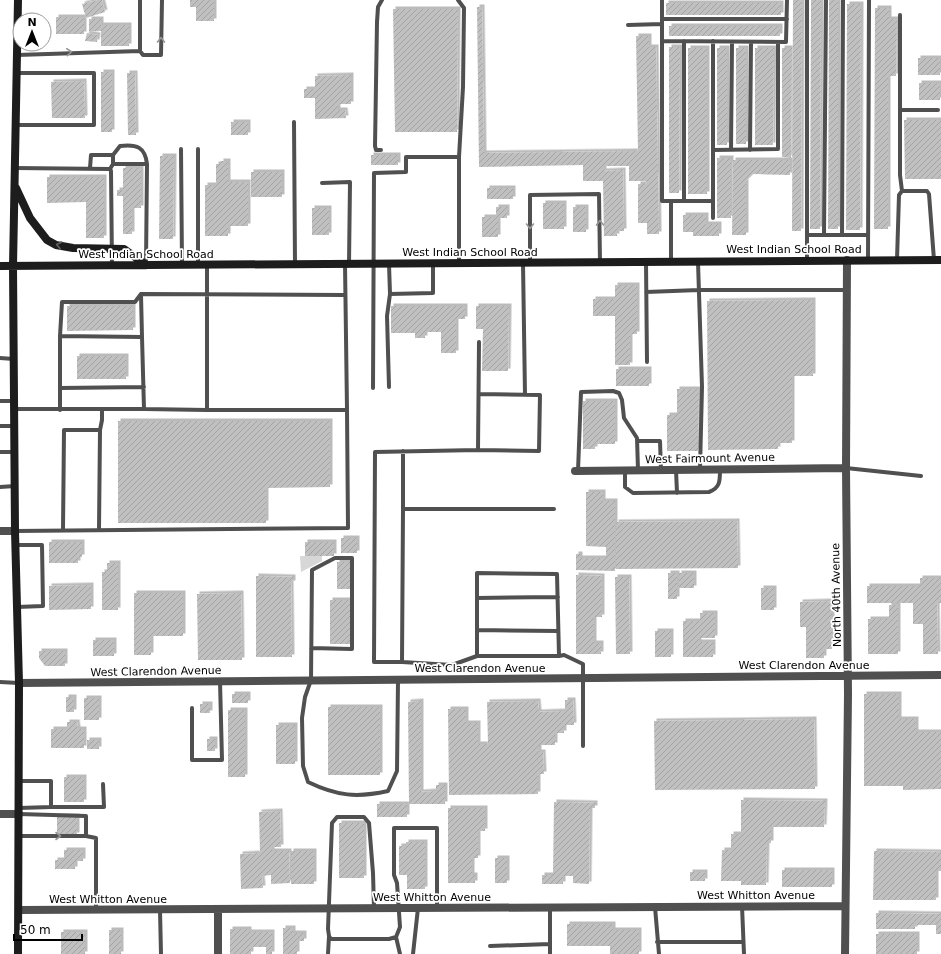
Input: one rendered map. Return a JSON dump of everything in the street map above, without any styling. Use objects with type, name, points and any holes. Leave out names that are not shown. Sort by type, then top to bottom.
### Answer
[{"type":"main road","points":[[18,0],[13,266],[15,545],[19,683],[18,954]]},
{"type":"main road","points":[[14,183],[30,218],[47,240],[56,245],[73,248],[124,249],[146,265]]},
{"type":"main road","name":"West Indian School Road","points":[[0,266],[937,260]]},
{"type":"street","name":"North 40th Avenue","points":[[845,954],[848,676],[846,468],[847,260]]},
{"type":"street","name":"West Fairmount Avenue","points":[[577,471],[846,468]]},
{"type":"street","points":[[0,531],[15,532]]},
{"type":"street","name":"West Clarendon Avenue","points":[[19,683],[941,675]]},
{"type":"street","points":[[0,814],[19,811]]},
{"type":"street","name":"West Whitton Avenue","points":[[19,910],[845,906]]},
{"type":"street","points":[[218,910],[218,954]]},
{"type":"lane","points":[[140,0],[140,51],[143,55],[161,55],[162,0]]},
{"type":"lane","points":[[381,150],[376,150],[375,146],[377,22],[378,7],[382,0]]},
{"type":"lane","points":[[458,0],[464,8],[463,87],[459,157],[459,264]]},
{"type":"lane","points":[[662,0],[662,202],[712,202]]},
{"type":"lane","points":[[662,41],[786,42],[787,0]]},
{"type":"lane","points":[[807,0],[807,260]]},
{"type":"lane","points":[[824,235],[826,0]]},
{"type":"lane","points":[[842,234],[843,0]]},
{"type":"lane","points":[[868,260],[869,0]]},
{"type":"lane","points":[[897,260],[899,195],[902,191],[900,175],[900,15]]},
{"type":"lane","points":[[662,19],[787,20]]},
{"type":"lane","points":[[628,25],[662,24]]},
{"type":"lane","points":[[684,41],[684,202]]},
{"type":"lane","points":[[712,218],[713,42]]},
{"type":"lane","points":[[732,42],[732,150]]},
{"type":"lane","points":[[750,150],[751,42]]},
{"type":"lane","points":[[713,150],[778,149],[778,42]]},
{"type":"lane","points":[[17,54],[140,51]]},
{"type":"lane","points":[[15,125],[94,125],[94,73],[16,73]]},
{"type":"lane","points":[[900,110],[938,110]]},
{"type":"lane","points":[[294,122],[295,264]]},
{"type":"lane","points":[[112,265],[110,169],[113,164],[113,155],[120,146],[130,145],[141,149],[145,153],[147,164],[146,265]]},
{"type":"lane","points":[[181,149],[182,265]]},
{"type":"lane","points":[[198,149],[203,265],[207,295],[207,410]]},
{"type":"lane","points":[[90,168],[90,155],[113,155]]},
{"type":"lane","points":[[373,388],[374,173],[406,172],[406,157],[459,157]]},
{"type":"lane","points":[[113,164],[147,164]]},
{"type":"lane","points":[[15,168],[110,169]]},
{"type":"lane","points":[[15,532],[99,529],[348,528],[345,295],[350,182],[322,182]]},
{"type":"lane","points":[[902,191],[927,191],[929,194],[937,260]]},
{"type":"lane","points":[[525,394],[527,263],[530,195],[599,194],[600,262]]},
{"type":"lane","points":[[671,202],[671,262]]},
{"type":"lane","points":[[807,235],[868,234]]},
{"type":"lane","points":[[698,261],[702,387],[700,469]]},
{"type":"lane","points":[[646,262],[647,362]]},
{"type":"lane","points":[[389,264],[390,294],[387,316],[389,387]]},
{"type":"lane","points":[[390,294],[434,293],[433,264]]},
{"type":"lane","points":[[646,292],[699,290],[847,290]]},
{"type":"lane","points":[[141,294],[345,295]]},
{"type":"lane","points":[[60,410],[60,336],[62,302],[135,302],[141,294]]},
{"type":"lane","points":[[141,294],[144,409]]},
{"type":"lane","points":[[60,336],[142,337]]},
{"type":"lane","points":[[478,450],[479,342]]},
{"type":"lane","points":[[0,358],[14,359]]},
{"type":"lane","points":[[60,388],[144,387]]},
{"type":"lane","points":[[577,471],[581,392],[613,391],[619,394],[622,400],[624,418],[637,438],[638,470]]},
{"type":"lane","points":[[479,394],[540,395],[539,451],[478,450],[375,452],[374,662],[452,665],[477,656],[564,655],[583,664],[583,746]]},
{"type":"lane","points":[[0,401],[14,401]]},
{"type":"lane","points":[[14,409],[347,410]]},
{"type":"lane","points":[[99,529],[100,430],[102,409]]},
{"type":"lane","points":[[0,426],[14,426]]},
{"type":"lane","points":[[63,530],[64,430],[100,430]]},
{"type":"lane","points":[[637,441],[660,441],[661,470]]},
{"type":"lane","points":[[402,662],[403,451]]},
{"type":"lane","points":[[0,452],[15,452]]},
{"type":"lane","points":[[846,468],[921,476]]},
{"type":"lane","points":[[625,470],[625,487],[633,493],[677,493],[709,492],[715,490],[719,484],[720,469]]},
{"type":"lane","points":[[676,470],[677,493]]},
{"type":"lane","points":[[0,487],[15,486]]},
{"type":"lane","points":[[403,509],[554,509]]},
{"type":"lane","points":[[15,545],[42,544],[43,606],[17,607]]},
{"type":"lane","points":[[311,648],[352,648],[352,558],[334,558],[312,570],[311,648],[311,680],[305,697],[302,718],[303,766],[308,782],[328,791],[350,796],[371,795],[388,791],[396,771],[398,679]]},
{"type":"lane","points":[[477,656],[477,574],[557,574],[559,656]]},
{"type":"lane","points":[[477,598],[558,597]]},
{"type":"lane","points":[[477,630],[558,631]]},
{"type":"lane","points":[[192,708],[192,760],[222,760],[220,681]]},
{"type":"lane","points":[[0,682],[19,683]]},
{"type":"lane","points":[[19,781],[51,781],[51,808]]},
{"type":"lane","points":[[19,811],[51,808],[104,807],[103,784]]},
{"type":"lane","points":[[19,811],[86,816],[86,836]]},
{"type":"lane","points":[[328,954],[332,823],[337,817],[364,817],[369,823],[374,909]]},
{"type":"lane","points":[[400,954],[396,937],[400,926],[397,883],[394,875],[394,828],[437,828],[437,908]]},
{"type":"lane","points":[[19,836],[86,836],[96,838],[96,910]]},
{"type":"lane","points":[[742,906],[744,954]]},
{"type":"lane","points":[[655,907],[659,954]]},
{"type":"lane","points":[[414,954],[418,908]]},
{"type":"lane","points":[[550,908],[550,954]]},
{"type":"lane","points":[[160,910],[160,954]]},
{"type":"lane","points":[[329,936],[333,939],[389,939],[396,937]]},
{"type":"lane","points":[[657,942],[743,942]]},
{"type":"lane","points":[[490,946],[550,944]]},
{"type":"shaded area","points":[[300,556],[322,556],[322,561],[301,572]]},
{"type":"building","points":[[102,0],[105,12],[86,18],[82,4]]},
{"type":"building","points":[[190,0],[214,0],[214,21],[196,21],[196,7],[190,7]]},
{"type":"building","points":[[793,0],[802,0],[801,231],[792,231]]},
{"type":"building","points":[[811,0],[821,0],[820,229],[810,229]]},
{"type":"building","points":[[829,0],[838,0],[838,229],[828,229]]},
{"type":"building","points":[[666,3],[781,3],[781,15],[666,15]]},
{"type":"building","points":[[847,4],[861,4],[860,230],[846,230]]},
{"type":"building","points":[[477,7],[482,7],[484,153],[638,151],[636,36],[649,36],[649,47],[656,47],[659,234],[647,234],[647,223],[638,223],[638,184],[647,184],[646,181],[629,181],[629,166],[604,166],[604,171],[623,170],[624,231],[617,231],[617,236],[604,236],[603,181],[583,181],[583,165],[479,167]]},
{"type":"building","points":[[875,8],[889,8],[889,19],[897,19],[896,76],[888,76],[888,229],[874,229]]},
{"type":"building","points":[[393,9],[458,9],[457,132],[395,132]]},
{"type":"building","points":[[56,17],[84,17],[84,34],[56,34]]},
{"type":"building","points":[[89,19],[101,19],[101,25],[129,25],[129,46],[101,46],[101,31],[89,31]]},
{"type":"building","points":[[669,26],[780,26],[780,36],[669,36]]},
{"type":"building","points":[[87,33],[98,35],[97,42],[85,41]]},
{"type":"building","points":[[669,47],[680,47],[679,193],[669,193]]},
{"type":"building","points":[[688,48],[707,48],[707,194],[688,194]]},
{"type":"building","points":[[717,48],[727,48],[727,145],[717,145]]},
{"type":"building","points":[[736,48],[746,48],[746,144],[736,144]]},
{"type":"building","points":[[755,48],[774,48],[773,145],[755,145]]},
{"type":"building","points":[[782,48],[792,48],[791,158],[782,157]]},
{"type":"building","points":[[918,58],[940,58],[940,75],[918,75]]},
{"type":"building","points":[[101,72],[112,72],[112,132],[101,132]]},
{"type":"building","points":[[127,73],[135,73],[136,135],[128,135]]},
{"type":"building","points":[[351,75],[351,104],[338,104],[338,110],[345,110],[346,118],[315,119],[315,98],[304,98],[304,89],[315,89],[315,76]]},
{"type":"building","points":[[84,81],[85,118],[52,118],[51,82]]},
{"type":"building","points":[[919,83],[940,83],[940,100],[919,100]]},
{"type":"building","points":[[904,120],[941,120],[941,179],[905,179]]},
{"type":"building","points":[[231,122],[248,122],[248,135],[231,135]]},
{"type":"building","points":[[371,155],[398,155],[398,165],[371,165]]},
{"type":"building","points":[[160,156],[174,156],[173,239],[159,239]]},
{"type":"building","points":[[717,158],[731,158],[731,218],[717,218]]},
{"type":"building","points":[[733,160],[790,160],[790,175],[753,174],[746,181],[746,235],[732,235]]},
{"type":"building","points":[[221,161],[228,161],[228,182],[248,182],[248,226],[228,226],[228,236],[205,236],[205,185],[216,185],[216,164],[221,164]]},
{"type":"building","points":[[123,168],[141,168],[141,208],[132,208],[132,234],[123,234],[123,196],[117,196],[117,190],[123,190]]},
{"type":"building","points":[[251,172],[282,172],[282,197],[251,197]]},
{"type":"building","points":[[47,177],[104,177],[104,238],[86,238],[86,202],[47,203]]},
{"type":"building","points":[[487,188],[513,188],[513,199],[487,199]]},
{"type":"building","points":[[543,203],[564,203],[564,229],[543,229]]},
{"type":"building","points":[[496,207],[507,207],[507,218],[498,218],[498,237],[482,237],[482,217],[496,217]]},
{"type":"building","points":[[573,207],[586,207],[586,232],[573,232]]},
{"type":"building","points":[[312,208],[329,208],[329,235],[312,235]]},
{"type":"building","points":[[683,215],[706,215],[706,224],[719,224],[719,236],[693,236],[693,232],[683,232]]},
{"type":"building","points":[[615,285],[637,285],[637,334],[630,334],[630,365],[615,365],[615,316],[593,316],[593,299],[615,299]]},
{"type":"building","points":[[813,300],[813,376],[792,376],[792,443],[778,443],[778,449],[708,450],[707,301]]},
{"type":"building","points":[[67,306],[133,306],[133,330],[67,331]]},
{"type":"building","points":[[391,306],[465,306],[465,319],[456,319],[456,353],[441,353],[441,332],[425,332],[425,338],[415,338],[415,333],[391,333]]},
{"type":"building","points":[[476,306],[509,306],[508,371],[482,371],[483,329],[476,329]]},
{"type":"building","points":[[77,356],[126,356],[126,379],[77,379]]},
{"type":"building","points":[[616,369],[649,369],[649,386],[616,386]]},
{"type":"building","points":[[677,389],[699,389],[698,451],[667,451],[667,415],[677,415]]},
{"type":"building","points":[[583,401],[615,401],[615,444],[595,444],[595,449],[583,449]]},
{"type":"building","points":[[118,421],[330,421],[330,487],[266,488],[266,523],[118,523]]},
{"type":"building","points":[[586,492],[603,492],[603,501],[615,501],[615,571],[576,570],[576,554],[580,554],[580,558],[606,558],[606,547],[586,546]]},
{"type":"building","points":[[737,521],[738,568],[616,569],[616,522]]},
{"type":"building","points":[[341,538],[357,538],[357,553],[341,553]]},
{"type":"building","points":[[49,542],[82,542],[82,557],[78,557],[78,563],[49,563]]},
{"type":"building","points":[[305,542],[334,542],[334,556],[305,556]]},
{"type":"building","points":[[337,562],[350,562],[350,589],[337,589]]},
{"type":"building","points":[[107,563],[118,563],[118,610],[102,610],[102,572],[107,572]]},
{"type":"building","points":[[668,573],[677,573],[677,599],[668,599]]},
{"type":"building","points":[[679,573],[694,573],[694,588],[679,588]]},
{"type":"building","points":[[576,575],[602,576],[602,617],[594,617],[594,643],[601,643],[601,654],[576,654]]},
{"type":"building","points":[[256,576],[293,577],[293,583],[291,583],[292,657],[256,657]]},
{"type":"building","points":[[615,577],[629,577],[630,654],[616,654]]},
{"type":"building","points":[[920,578],[941,578],[941,603],[937,603],[938,654],[923,654],[923,624],[913,624],[913,603],[867,603],[867,586],[920,586]]},
{"type":"building","points":[[91,585],[91,609],[49,610],[49,586]]},
{"type":"building","points":[[761,588],[774,588],[774,610],[761,610]]},
{"type":"building","points":[[134,593],[183,593],[183,636],[151,636],[151,655],[134,655]]},
{"type":"building","points":[[241,593],[242,660],[198,660],[197,594]]},
{"type":"building","points":[[330,600],[350,600],[350,644],[330,644]]},
{"type":"building","points":[[832,601],[832,649],[824,649],[824,658],[806,658],[806,627],[800,627],[800,602]]},
{"type":"building","points":[[889,605],[898,605],[898,654],[868,654],[868,619],[889,619]]},
{"type":"building","points":[[700,613],[715,613],[715,638],[699,638],[699,642],[713,642],[713,657],[683,657],[683,621],[700,621]]},
{"type":"building","points":[[655,631],[671,631],[671,657],[655,657]]},
{"type":"building","points":[[93,640],[114,640],[114,656],[93,656]]},
{"type":"building","points":[[39,651],[65,651],[65,666],[45,666],[39,658]]},
{"type":"building","points":[[232,694],[248,694],[248,703],[232,703]]},
{"type":"building","points":[[864,694],[899,694],[899,719],[916,719],[916,732],[941,732],[941,789],[903,790],[903,786],[864,786]]},
{"type":"building","points":[[66,697],[74,697],[74,712],[66,712]]},
{"type":"building","points":[[84,698],[99,698],[99,720],[84,720]]},
{"type":"building","points":[[565,700],[573,700],[574,725],[564,725],[564,733],[555,733],[555,745],[539,745],[539,752],[543,752],[544,774],[538,774],[538,794],[449,795],[448,709],[466,709],[466,723],[478,723],[478,744],[488,744],[487,702],[538,701],[539,712],[565,711]]},
{"type":"building","points":[[421,701],[421,792],[436,791],[436,785],[445,785],[445,804],[409,804],[408,702]]},
{"type":"building","points":[[200,704],[210,704],[210,713],[200,713]]},
{"type":"building","points":[[328,707],[380,707],[380,775],[328,775]]},
{"type":"building","points":[[228,710],[245,710],[245,777],[228,777]]},
{"type":"building","points":[[814,719],[815,789],[655,790],[654,721]]},
{"type":"building","points":[[67,722],[77,722],[78,729],[84,729],[84,748],[51,748],[51,729],[67,729]]},
{"type":"building","points":[[276,725],[295,725],[295,764],[276,764]]},
{"type":"building","points":[[207,739],[215,739],[215,751],[207,751]]},
{"type":"building","points":[[87,740],[99,740],[99,749],[87,749]]},
{"type":"building","points":[[64,777],[84,777],[84,802],[64,802]]},
{"type":"building","points":[[741,800],[825,801],[824,827],[771,827],[771,843],[767,843],[766,885],[741,885],[741,881],[721,881],[722,850],[731,850],[731,834],[741,834]]},
{"type":"building","points":[[554,802],[595,803],[595,808],[590,808],[589,884],[573,883],[573,876],[563,876],[563,884],[542,884],[542,875],[553,875]]},
{"type":"building","points":[[377,804],[407,804],[407,817],[377,817]]},
{"type":"building","points":[[448,808],[485,808],[485,831],[478,831],[478,858],[472,858],[472,875],[475,875],[475,883],[448,883]]},
{"type":"building","points":[[280,811],[281,847],[272,847],[272,851],[289,851],[290,883],[271,884],[271,875],[262,876],[263,888],[241,889],[240,854],[260,853],[259,812]]},
{"type":"building","points":[[57,816],[77,816],[77,835],[57,835]]},
{"type":"building","points":[[339,823],[364,823],[364,878],[339,878]]},
{"type":"building","points":[[406,842],[425,842],[425,889],[407,889],[407,875],[399,875],[399,846],[406,846]]},
{"type":"building","points":[[64,850],[83,850],[83,861],[75,861],[75,869],[55,869],[55,860],[64,860]]},
{"type":"building","points":[[291,851],[314,851],[314,884],[291,884]]},
{"type":"building","points":[[874,851],[941,852],[941,871],[936,871],[936,900],[873,900]]},
{"type":"building","points":[[495,858],[507,858],[507,883],[495,883]]},
{"type":"building","points":[[782,870],[832,870],[832,887],[782,887]]},
{"type":"building","points":[[690,872],[705,872],[705,881],[690,881]]},
{"type":"building","points":[[876,913],[941,914],[941,934],[936,934],[936,925],[915,925],[915,929],[876,929]]},
{"type":"building","points":[[567,924],[613,924],[613,930],[639,930],[639,954],[610,954],[610,946],[567,946]]},
{"type":"building","points":[[283,928],[293,928],[293,933],[304,933],[304,941],[297,941],[297,954],[283,954]]},
{"type":"building","points":[[230,929],[249,929],[249,932],[272,932],[272,954],[266,954],[266,947],[251,947],[251,954],[230,954]]},
{"type":"building","points":[[109,930],[121,930],[121,954],[109,954]]},
{"type":"building","points":[[61,932],[85,932],[85,954],[61,954]]},
{"type":"building","points":[[876,934],[917,934],[917,954],[876,954]]}]
